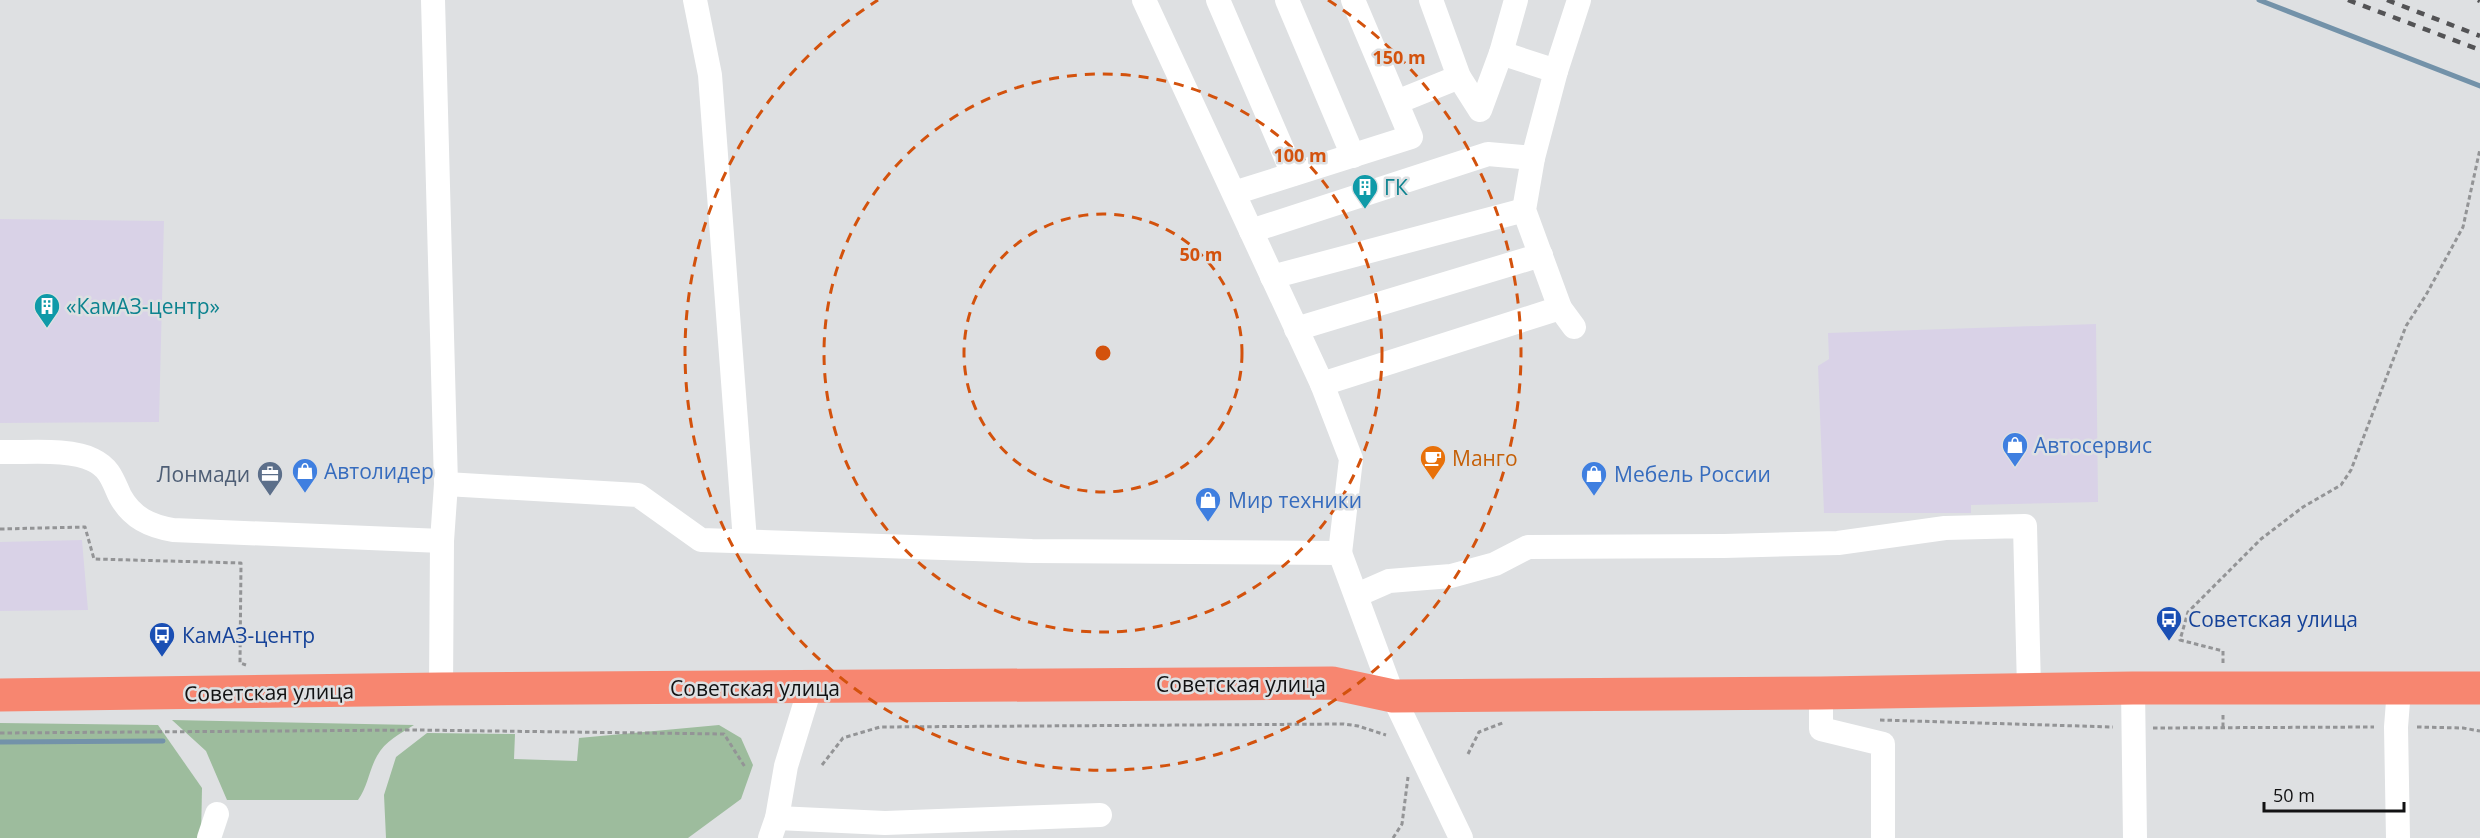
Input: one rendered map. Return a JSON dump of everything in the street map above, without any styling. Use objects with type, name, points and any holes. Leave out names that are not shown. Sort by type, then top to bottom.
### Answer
[{"type":"highway","name":"Советская улица","points":[[0,695],[441,689],[1332,683],[1393,696],[2133,688],[2480,688]]},
{"type":"street","points":[[433,0],[446,484],[442,541],[441,689]]},
{"type":"street","points":[[695,0],[710,75],[745,541]]},
{"type":"street","points":[[1144,0],[1322,384],[1351,459],[1340,553],[1393,696],[1461,838]]},
{"type":"street","points":[[1218,0],[1293,174]]},
{"type":"street","points":[[1287,0],[1353,156]]},
{"type":"street","points":[[1233,194],[1411,137],[1353,0]]},
{"type":"street","points":[[1437,4],[1458,77],[1480,110],[1501,54],[1516,0]]},
{"type":"street","points":[[1322,384],[1567,317],[1524,210],[1533,158],[1556,71],[1579,0]]},
{"type":"street","points":[[1501,54],[1556,71]]},
{"type":"street","points":[[1397,102],[1458,77]]},
{"type":"street","points":[[1251,231],[1488,154],[1533,158]]},
{"type":"street","points":[[1272,277],[1524,210]]},
{"type":"street","points":[[1296,329],[1541,255]]},
{"type":"street","points":[[0,452],[71,454],[92,459],[109,471],[122,499],[137,518],[154,527],[185,531],[442,541]]},
{"type":"street","points":[[446,484],[638,495],[701,540],[1032,551],[1340,553]]},
{"type":"street","points":[[1357,595],[1389,581],[1451,576],[1495,564],[1528,547],[1838,543],[1945,528],[2025,526],[2029,689]]},
{"type":"street","points":[[810,688],[786,766],[774,828],[886,830],[1100,814]]},
{"type":"street","points":[[2133,688],[2135,838]]},
{"type":"street","points":[[2398,689],[2396,727],[2398,838]]},
{"type":"street","points":[[1821,693],[1821,729],[1883,744],[1883,838]]},
{"type":"street","points":[[209,838],[217,814]]},
{"type":"path","points":[[2180,640],[2188,612],[2261,539],[2303,507],[2341,485],[2351,470],[2406,326],[2426,295],[2463,227],[2480,149]]},
{"type":"path","points":[[0,529],[85,527],[94,559],[241,563],[240,663],[248,665]]},
{"type":"path","points":[[1878,720],[2133,728],[2396,727],[2480,730]]},
{"type":"path","points":[[1468,754],[1479,732],[1509,721]]},
{"type":"path","points":[[822,765],[843,738],[880,727],[1344,724],[1386,734],[1392,742]]},
{"type":"path","points":[[0,733],[416,730],[724,734],[745,767]]},
{"type":"path","points":[[1393,838],[1402,824],[1408,777]]},
{"type":"shaded area","points":[[0,219],[164,221],[159,422],[0,423]]},
{"type":"shaded area","points":[[2096,324],[2098,502],[1971,505],[1971,513],[1824,513],[1818,366],[1829,359],[1828,333]]},
{"type":"shaded area","points":[[82,540],[88,610],[0,611],[0,542]]},
{"type":"green space","points":[[172,720],[414,725],[393,738],[380,751],[358,800],[227,800],[206,751]]},
{"type":"green space","points":[[0,723],[158,725],[202,788],[201,838],[0,838]]},
{"type":"green space","points":[[719,725],[741,738],[753,765],[741,799],[688,838],[386,838],[384,795],[396,757],[427,733],[515,734],[514,759],[577,761],[579,738]]},
{"type":"waterway","points":[[2259,0],[2480,86]]},
{"type":"waterway","points":[[0,742],[163,741]]},
{"type":"railway","points":[[2348,0],[2480,50]]},
{"type":"railway","points":[[2387,0],[2480,36]]},
{"type":"place","name":"ГК","points":[[1365,210]]},
{"type":"place","name":"«КамАЗ-центр»","points":[[47,329]]},
{"type":"place","name":"Автосервис","points":[[2015,468]]},
{"type":"place","name":"Манго","points":[[1433,481]]},
{"type":"place","name":"Автолидер","points":[[305,494]]},
{"type":"place","name":"Лонмади","points":[[270,497]]},
{"type":"place","name":"Мебель России","points":[[1594,497]]},
{"type":"place","name":"Мир техники","points":[[1208,523]]},
{"type":"place","name":"Советская улица","points":[[2169,642]]},
{"type":"place","name":"КамАЗ-центр","points":[[162,658]]}]
